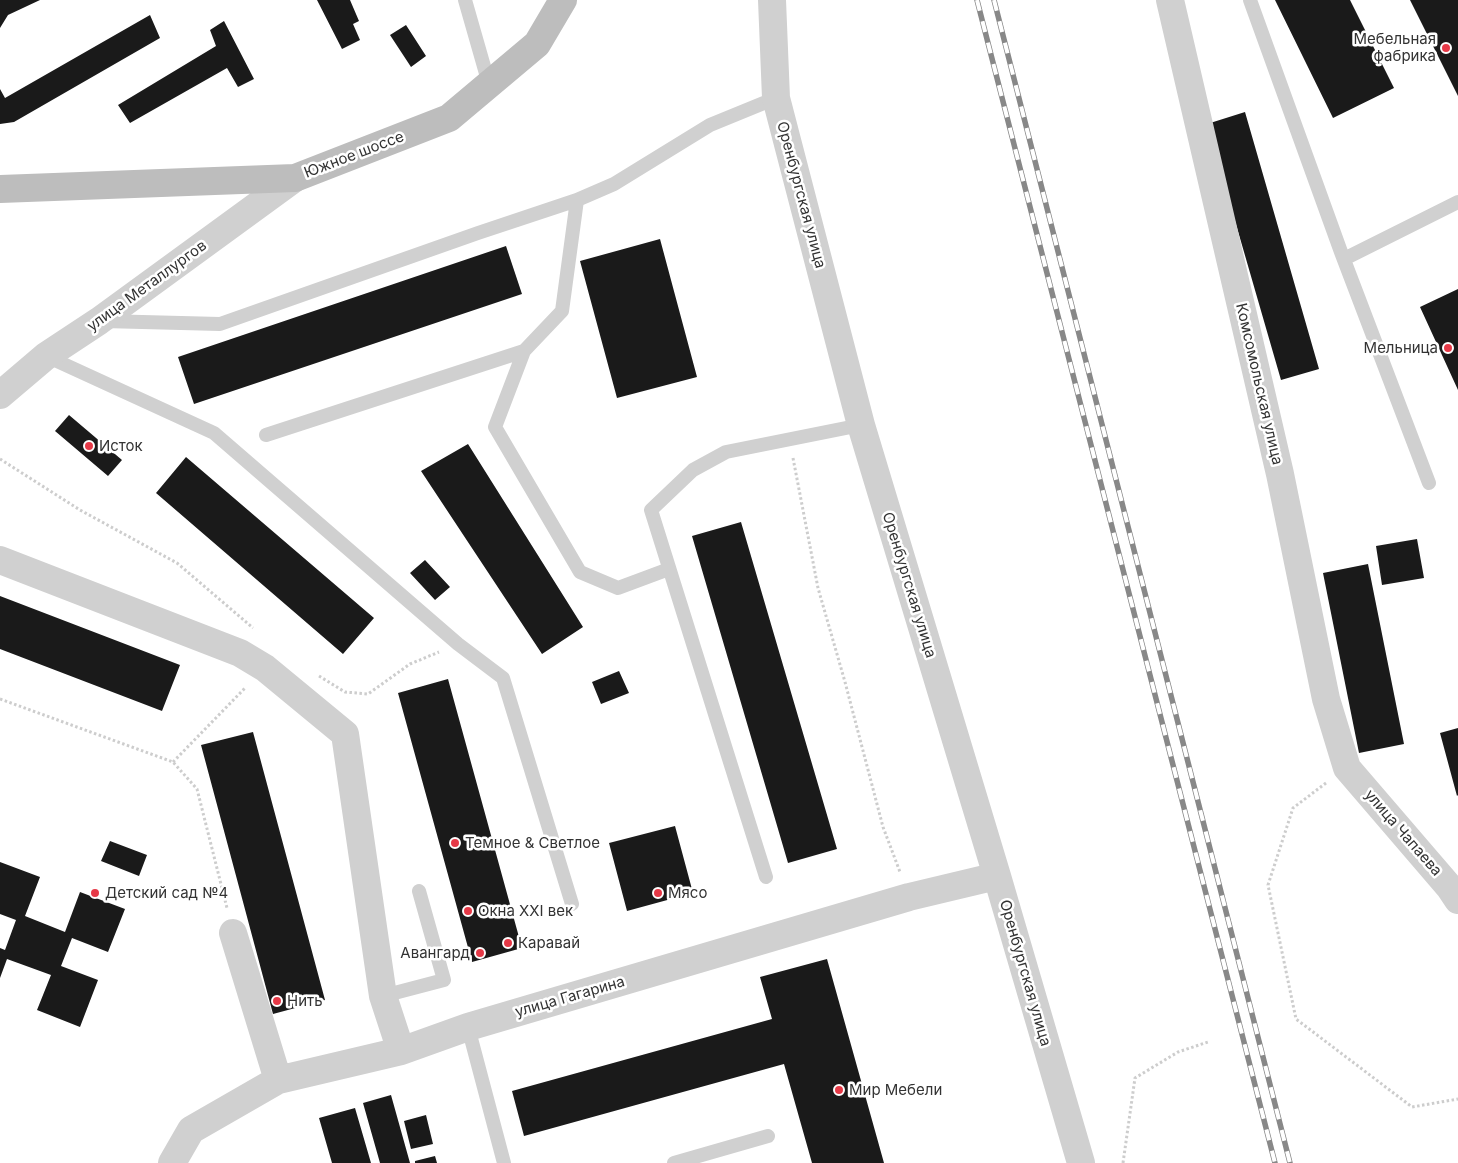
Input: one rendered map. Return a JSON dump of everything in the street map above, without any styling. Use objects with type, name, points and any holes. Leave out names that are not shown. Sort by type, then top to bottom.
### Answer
[{"type":"street","name":"Южное шоссе","points":[[0,189],[295,178],[449,118],[537,44],[563,0]]},
{"type":"street","name":"Оренбургская улица","points":[[772,0],[776,98],[861,425],[1081,1163]]},
{"type":"street","name":"Комсомольская улица","points":[[1170,0],[1280,474],[1326,699],[1347,768]]},
{"type":"street","name":"улица Металлургов","points":[[0,395],[46,356],[99,321],[295,178]]},
{"type":"street","points":[[0,560],[240,653],[265,668],[345,734],[383,996],[401,1051]]},
{"type":"street","name":"улица Чапаева","points":[[1347,768],[1450,888],[1458,900]]},
{"type":"street","name":"улица Гагарина","points":[[172,1163],[191,1130],[278,1080],[401,1051],[468,1027],[909,897],[997,876]]},
{"type":"street","points":[[233,933],[278,1080]]},
{"type":"lane","points":[[465,0],[489,84]]},
{"type":"lane","points":[[1250,0],[1344,259],[1429,482]]},
{"type":"lane","points":[[99,321],[220,324],[577,200],[614,184],[710,125],[776,98]]},
{"type":"lane","points":[[577,200],[562,311],[524,351],[495,427],[580,572],[618,588],[669,568]]},
{"type":"lane","points":[[1344,259],[1458,202]]},
{"type":"lane","points":[[266,435],[524,351]]},
{"type":"lane","points":[[46,356],[214,433],[458,644],[503,678],[572,904]]},
{"type":"lane","points":[[766,877],[651,510],[693,470],[726,452],[861,425]]},
{"type":"lane","points":[[383,996],[444,980],[419,891]]},
{"type":"lane","points":[[468,1027],[504,1163]]},
{"type":"lane","points":[[674,1163],[768,1136]]},
{"type":"path","points":[[789,440],[818,588],[846,682],[883,827],[909,897]]},
{"type":"path","points":[[0,459],[80,510],[178,564],[260,634]]},
{"type":"path","points":[[314,672],[345,692],[368,694],[410,664],[458,644]]},
{"type":"path","points":[[173,762],[265,668]]},
{"type":"path","points":[[0,700],[173,762],[198,788],[233,933]]},
{"type":"path","points":[[1347,768],[1292,808],[1268,885],[1296,1019],[1412,1107],[1458,1099]]},
{"type":"path","points":[[1123,1163],[1135,1078],[1178,1052],[1208,1042]]},
{"type":"building","points":[[0,0],[40,0],[8,15],[0,28]]},
{"type":"building","points":[[317,0],[350,0],[359,21],[353,24],[360,40],[342,49]]},
{"type":"building","points":[[1275,0],[1350,0],[1394,88],[1333,118]]},
{"type":"building","name":"Мебельная фабрика","points":[[1410,0],[1458,0],[1458,96]]},
{"type":"building","points":[[150,15],[160,38],[14,122],[0,124],[0,89],[5,98]]},
{"type":"building","points":[[224,21],[254,79],[238,87],[227,68],[130,123],[118,105],[216,46],[210,30]]},
{"type":"building","points":[[406,25],[426,56],[411,67],[390,35]]},
{"type":"building","points":[[1245,112],[1319,369],[1281,380],[1207,124]]},
{"type":"building","points":[[660,239],[697,377],[617,398],[580,261]]},
{"type":"building","points":[[506,246],[522,294],[194,404],[178,357]]},
{"type":"building","name":"Мельница","points":[[1458,289],[1458,390],[1420,307]]},
{"type":"building","name":"Исток","points":[[69,415],[122,460],[108,476],[55,431]]},
{"type":"building","points":[[468,444],[583,627],[542,654],[421,471]]},
{"type":"building","points":[[186,457],[374,618],[343,654],[156,493]]},
{"type":"building","points":[[741,522],[837,849],[788,863],[692,536]]},
{"type":"building","points":[[1417,539],[1424,578],[1382,585],[1376,546]]},
{"type":"building","points":[[425,560],[450,587],[435,600],[410,573]]},
{"type":"building","points":[[1368,564],[1404,744],[1359,753],[1323,573]]},
{"type":"building","points":[[0,596],[180,665],[162,711],[0,649]]},
{"type":"building","points":[[619,671],[629,693],[601,704],[592,682]]},
{"type":"building","points":[[448,679],[522,948],[472,962],[398,693]]},
{"type":"building","points":[[1458,728],[1458,795],[1457,796],[1440,733]]},
{"type":"building","points":[[253,732],[325,1000],[273,1014],[201,745]]},
{"type":"building","points":[[675,826],[693,893],[627,911],[609,843]]},
{"type":"building","points":[[110,841],[147,855],[139,876],[101,861]]},
{"type":"building","points":[[0,862],[40,877],[25,916],[65,932],[80,892],[125,909],[108,952],[72,938],[61,966],[98,980],[80,1027],[37,1010],[51,975],[7,959],[0,978],[0,948],[5,950],[16,920],[0,914]]},
{"type":"building","points":[[827,959],[884,1163],[812,1163],[784,1064],[524,1136],[512,1091],[772,1019],[760,977]]},
{"type":"building","points":[[391,1095],[410,1163],[380,1163],[363,1103]]},
{"type":"building","points":[[355,1108],[371,1163],[332,1163],[319,1118]]},
{"type":"building","points":[[426,1115],[433,1144],[411,1149],[404,1121]]},
{"type":"building","points":[[435,1156],[437,1163],[415,1163],[415,1161]]},
{"type":"railway","points":[[977,0],[1275,1163]]},
{"type":"railway","points":[[994,0],[1290,1163]]},
{"type":"place","name":"Мебельная фабрика","points":[[1446,48]]},
{"type":"place","name":"Мельница","points":[[1448,348]]},
{"type":"place","name":"Исток","points":[[89,446]]},
{"type":"place","name":"Темное & Светлое","points":[[455,843]]},
{"type":"place","name":"Детский сад №4","points":[[95,893]]},
{"type":"place","name":"Мясо","points":[[658,893]]},
{"type":"place","name":"Окна XXI век","points":[[468,911]]},
{"type":"place","name":"Каравай","points":[[508,943]]},
{"type":"place","name":"Авангард","points":[[480,953]]},
{"type":"place","name":"Нить","points":[[277,1001]]},
{"type":"place","name":"Мир Мебели","points":[[839,1090]]}]
